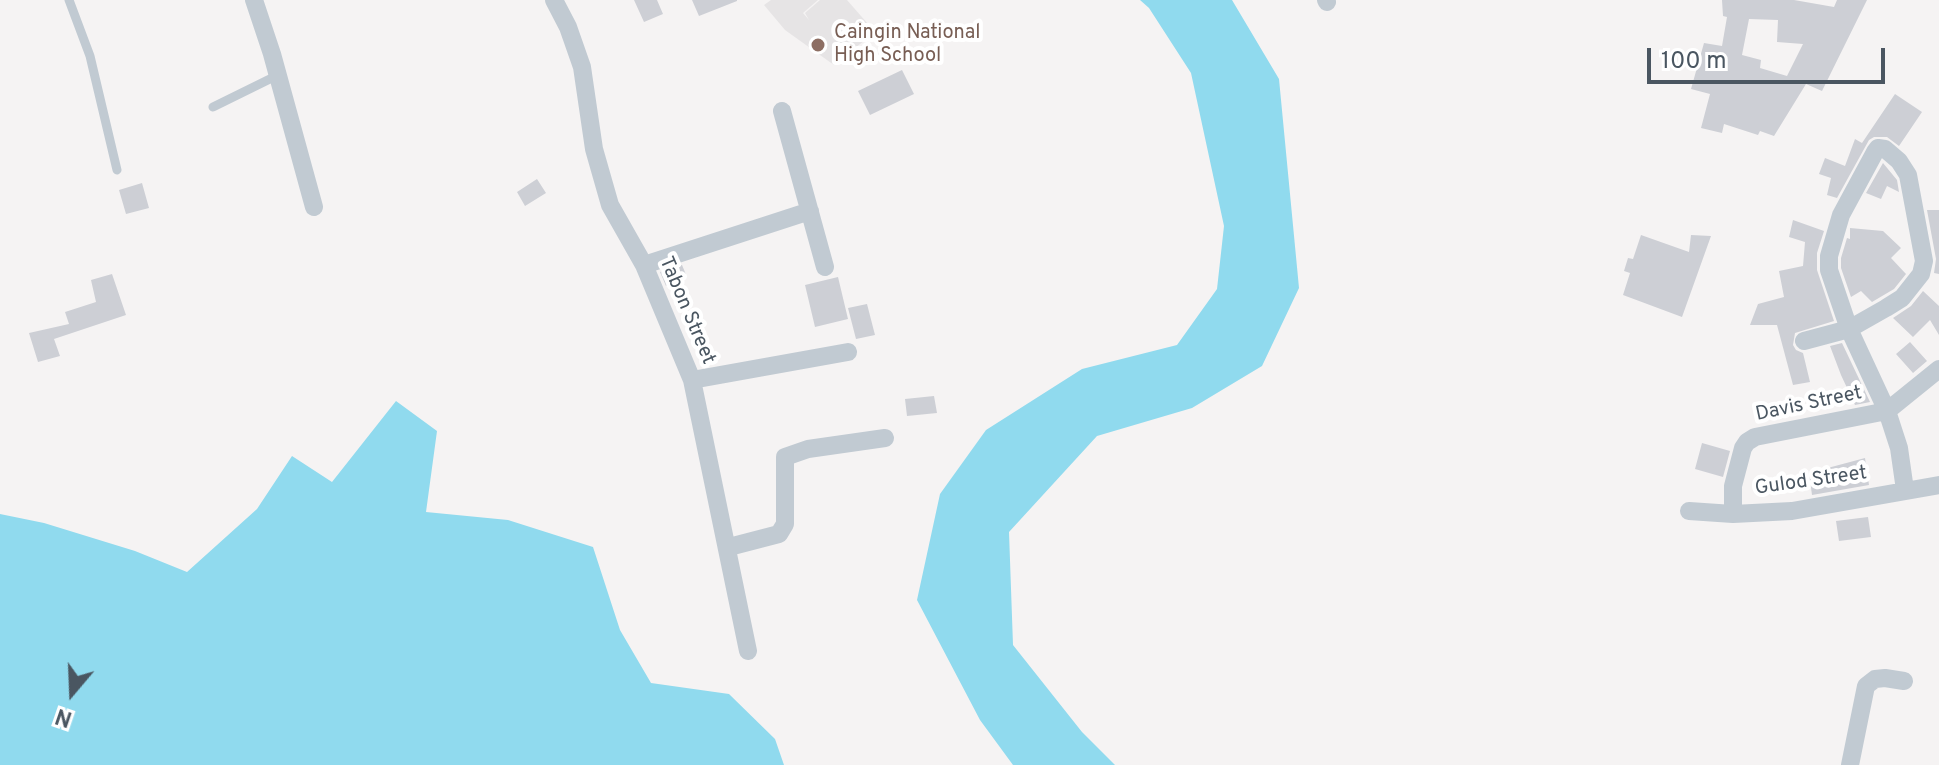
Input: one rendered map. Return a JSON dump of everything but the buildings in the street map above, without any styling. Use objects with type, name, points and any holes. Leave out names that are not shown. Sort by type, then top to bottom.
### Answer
[{"type":"street","points":[[254,0],[314,207]]},
{"type":"street","name":"Tabon Street","points":[[554,0],[568,27],[582,67],[601,178],[610,205],[644,265],[692,380],[729,547],[748,651]]},
{"type":"street","points":[[782,111],[825,267]]},
{"type":"street","points":[[1804,341],[1849,329],[1902,298],[1921,274],[1924,261],[1908,175],[1899,161],[1885,149],[1878,148],[1841,215],[1829,256],[1829,270],[1849,329],[1887,411],[1899,448],[1905,490]]},
{"type":"street","points":[[644,265],[810,211]]},
{"type":"street","points":[[692,380],[848,352]]},
{"type":"street","name":"Davis Street","points":[[1733,514],[1733,486],[1747,442],[1755,437],[1887,411],[1939,369]]},
{"type":"street","points":[[729,547],[779,534],[785,524],[785,457],[808,449],[885,438]]},
{"type":"street","name":"Gulod Street","points":[[1689,511],[1733,514],[1792,511],[1939,485]]},
{"type":"street","points":[[1850,765],[1866,686],[1875,679],[1904,681]]},
{"type":"lane","points":[[69,0],[90,56],[117,170]]},
{"type":"lane","points":[[213,107],[278,75]]},
{"type":"shaded area","points":[[771,0],[818,0],[803,13],[809,20],[805,13],[820,0],[847,0],[875,32],[834,65],[785,30],[764,5]]},
{"type":"water","points":[[1140,0],[1232,0],[1279,79],[1299,288],[1262,366],[1192,408],[1097,436],[1009,532],[1013,645],[1082,732],[1115,765],[1013,765],[980,720],[917,600],[940,494],[986,430],[1082,369],[1177,345],[1217,289],[1224,226],[1191,73],[1149,8]]},
{"type":"water","points":[[396,401],[437,431],[426,512],[508,520],[593,547],[620,630],[651,683],[729,694],[775,739],[784,765],[0,765],[0,514],[44,523],[135,551],[187,572],[257,509],[292,456],[332,482]]},
{"type":"place","name":"Caingin National High School","points":[[818,45]]}]
